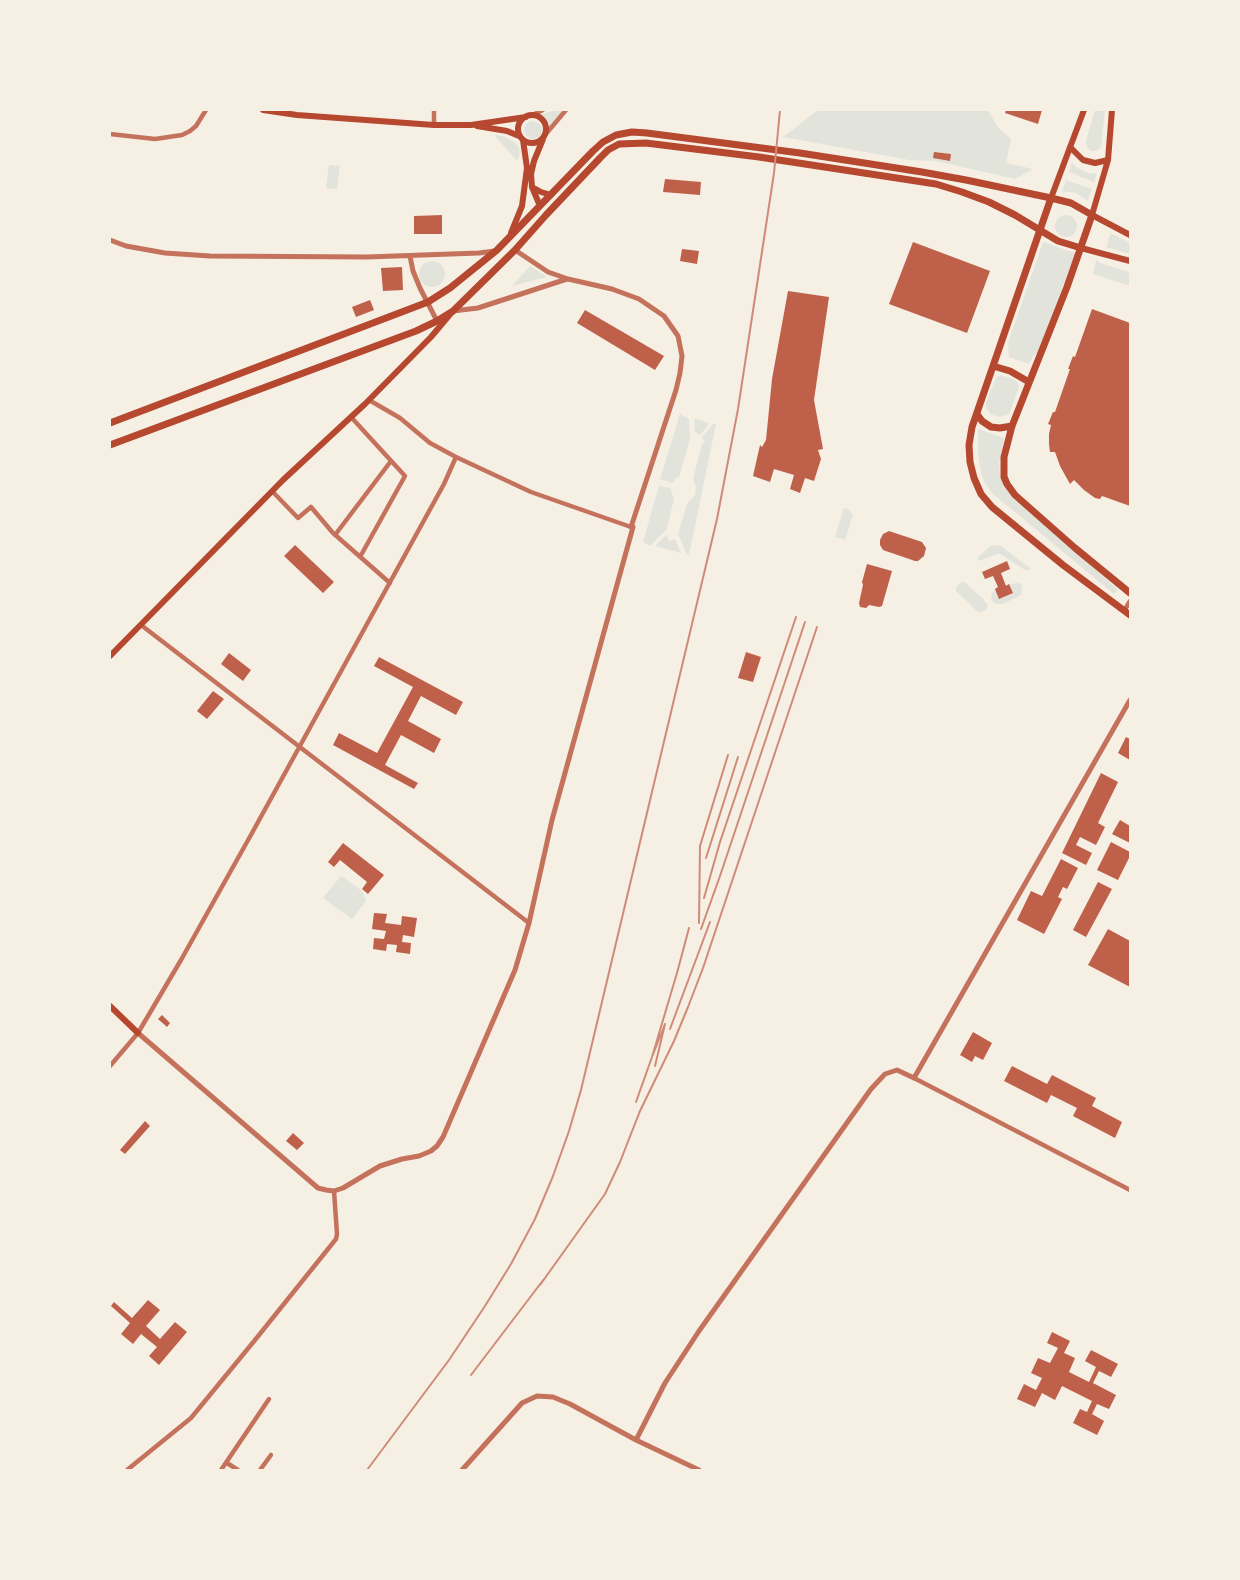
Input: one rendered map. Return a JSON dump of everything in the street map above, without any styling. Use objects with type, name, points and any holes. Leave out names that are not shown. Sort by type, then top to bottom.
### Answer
[{"type":"main road","points":[[263,110],[434,125],[471,124],[537,116],[546,128],[531,174],[532,187],[540,206]]},
{"type":"main road","points":[[1084,110],[1051,198],[977,414],[969,445],[970,462],[981,494],[992,507],[1127,613]]},
{"type":"main road","points":[[1112,110],[1108,160],[1092,215],[1067,287],[1012,426],[1004,457],[1004,477],[1015,495],[1131,593]]},
{"type":"main road","points":[[508,240],[522,206],[526,168],[519,125],[528,116]]},
{"type":"main road","points":[[471,124],[496,128],[531,144],[544,137]]},
{"type":"main road","points":[[110,423],[428,302],[450,288],[508,240],[603,142],[616,135],[632,132],[800,153],[966,180],[1071,203],[1131,235]]},
{"type":"main road","points":[[110,656],[272,491],[431,338],[453,311],[515,250],[600,158],[619,144],[646,143],[759,157],[944,187],[1015,214],[1058,241],[1131,261]]},
{"type":"main road","points":[[1070,147],[1083,160],[1095,164],[1108,160]]},
{"type":"main road","points":[[532,187],[551,195]]},
{"type":"main road","points":[[110,445],[416,331],[453,311]]},
{"type":"main road","points":[[993,366],[1010,371],[1029,382]]},
{"type":"main road","points":[[977,414],[982,422],[991,427],[1012,426]]},
{"type":"main road","points":[[110,1006],[138,1033]]},
{"type":"street","points":[[110,134],[155,139],[182,135],[196,126],[207,110]]},
{"type":"street","points":[[434,110],[434,125]]},
{"type":"street","points":[[528,116],[543,110]]},
{"type":"street","points":[[544,137],[566,110]]},
{"type":"street","points":[[110,240],[126,246],[165,253],[210,256],[323,258],[479,253],[497,250]]},
{"type":"street","points":[[138,1033],[318,1188],[334,1191],[351,1184],[380,1166],[419,1156],[437,1146],[515,970],[529,923],[552,820],[632,527],[676,390],[682,356],[678,336],[664,316],[639,299],[612,289],[548,272],[515,250]]},
{"type":"street","points":[[410,256],[416,280],[437,321]]},
{"type":"street","points":[[453,311],[478,308],[568,279]]},
{"type":"street","points":[[369,400],[400,418],[430,443],[456,457],[531,492],[632,527]]},
{"type":"street","points":[[351,417],[405,476],[360,557]]},
{"type":"street","points":[[110,1066],[138,1033],[181,960],[390,583],[444,484],[456,457]]},
{"type":"street","points":[[335,535],[391,461]]},
{"type":"street","points":[[272,491],[298,518],[311,507],[335,535],[390,583]]},
{"type":"street","points":[[1127,613],[1131,601]]},
{"type":"street","points":[[141,625],[529,923]]},
{"type":"street","points":[[914,1078],[1131,700]]},
{"type":"street","points":[[636,1440],[665,1383],[699,1331],[871,1089],[885,1074],[897,1070],[914,1078],[1131,1190]]},
{"type":"street","points":[[127,1470],[190,1418],[336,1239],[334,1191]]},
{"type":"street","points":[[462,1470],[522,1404],[537,1396],[553,1397],[570,1404],[636,1440],[699,1470]]},
{"type":"street","points":[[221,1470],[269,1399]]},
{"type":"street","points":[[260,1470],[271,1455]]},
{"type":"street","points":[[227,1463],[238,1470]]},
{"type":"shaded area","points":[[563,110],[549,127],[545,118],[539,115]]},
{"type":"shaded area","points":[[818,110],[988,110],[997,126],[1011,139],[1006,163],[1033,169],[1015,179],[936,161],[909,160],[783,137]]},
{"type":"shaded area","points":[[1095,110],[1105,110],[1101,147],[1097,151],[1091,151],[1086,141]]},
{"type":"shaded area","points":[[533,121],[539,124],[542,130],[539,136],[533,139],[527,136],[524,130],[527,124]]},
{"type":"shaded area","points":[[494,135],[503,136],[519,147],[520,154],[517,161]]},
{"type":"shaded area","points":[[1072,163],[1088,173],[1097,174],[1094,182],[1069,172]]},
{"type":"shaded area","points":[[329,165],[340,166],[337,189],[326,188]]},
{"type":"shaded area","points":[[1066,180],[1092,189],[1088,201],[1076,193],[1062,191]]},
{"type":"shaded area","points":[[1066,215],[1074,218],[1077,226],[1074,234],[1066,237],[1058,234],[1055,226],[1058,218]]},
{"type":"shaded area","points":[[1111,233],[1130,243],[1130,254],[1106,247]]},
{"type":"shaded area","points":[[1043,242],[1075,253],[1039,352],[1034,355],[1029,364],[1009,357],[1008,343]]},
{"type":"shaded area","points":[[1096,260],[1130,272],[1130,286],[1093,274]]},
{"type":"shaded area","points":[[432,261],[441,265],[445,274],[441,283],[432,287],[423,283],[419,274],[423,265]]},
{"type":"shaded area","points":[[530,266],[547,277],[512,286]]},
{"type":"shaded area","points":[[1000,375],[1013,379],[1019,387],[1010,412],[999,417],[990,414],[986,402],[996,378]]},
{"type":"shaded area","points":[[680,414],[689,419],[690,439],[679,477],[673,483],[660,479]]},
{"type":"shaded area","points":[[694,419],[709,424],[700,435],[695,432]]},
{"type":"shaded area","points":[[713,424],[716,424],[689,555],[687,555],[678,534],[687,504],[695,495],[696,486],[693,479],[704,442],[702,437]]},
{"type":"shaded area","points":[[978,429],[1004,438],[999,464],[1004,485],[1118,590],[1114,594],[993,494],[985,484],[981,473]]},
{"type":"shaded area","points":[[659,486],[670,488],[674,499],[667,529],[650,546],[643,542]]},
{"type":"shaded area","points":[[844,508],[853,514],[845,540],[835,537]]},
{"type":"shaded area","points":[[666,535],[669,541],[675,539],[681,553],[655,546]]},
{"type":"shaded area","points":[[992,545],[1001,546],[1031,569],[1025,570],[1000,554],[979,561],[977,558]]},
{"type":"shaded area","points":[[962,582],[983,599],[988,605],[987,609],[978,612],[956,591],[957,586]]},
{"type":"shaded area","points":[[1022,584],[1021,595],[1003,604],[995,604],[991,599],[996,589]]},
{"type":"shaded area","points":[[340,877],[362,891],[366,901],[352,919],[323,898]]},
{"type":"building","points":[[1006,110],[1042,110],[1038,124],[1005,113]]},
{"type":"building","points":[[934,152],[951,154],[950,161],[933,158]]},
{"type":"building","points":[[665,179],[701,182],[700,195],[663,192]]},
{"type":"building","points":[[442,215],[442,234],[414,234],[414,216]]},
{"type":"building","points":[[913,242],[990,271],[967,333],[889,304]]},
{"type":"building","points":[[682,249],[699,251],[697,264],[680,261]]},
{"type":"building","points":[[402,267],[403,290],[383,291],[381,268]]},
{"type":"building","points":[[788,291],[829,297],[814,400],[823,449],[818,450],[821,459],[814,481],[805,478],[800,493],[790,489],[794,475],[774,469],[770,482],[753,476],[760,445],[762,447],[766,440],[772,379]]},
{"type":"building","points":[[370,300],[374,310],[356,317],[352,307]]},
{"type":"building","points":[[1092,309],[1130,323],[1130,506],[1102,496],[1100,499],[1095,498],[1074,480],[1070,484],[1055,452],[1050,452],[1051,425],[1048,424],[1055,412],[1070,369],[1068,369],[1073,356],[1075,357]]},
{"type":"building","points":[[585,310],[664,356],[655,370],[577,323]]},
{"type":"building","points":[[889,531],[922,542],[926,548],[924,556],[915,561],[883,550],[880,540],[883,534]]},
{"type":"building","points":[[295,545],[334,582],[323,593],[284,556]]},
{"type":"building","points":[[1007,561],[1010,569],[1001,573],[1006,586],[1009,584],[1013,593],[999,599],[995,589],[998,587],[993,576],[985,579],[982,572]]},
{"type":"building","points":[[867,564],[892,571],[882,606],[879,607],[869,605],[866,608],[860,607],[862,582]]},
{"type":"building","points":[[746,652],[761,657],[753,682],[738,678]]},
{"type":"building","points":[[229,653],[251,670],[243,681],[221,664]]},
{"type":"building","points":[[379,657],[463,702],[456,715],[421,696],[408,721],[441,739],[434,753],[401,735],[385,765],[418,783],[414,789],[333,745],[339,733],[377,753],[413,687],[374,666]]},
{"type":"building","points":[[213,691],[224,699],[207,719],[197,711]]},
{"type":"building","points":[[1126,737],[1130,739],[1130,760],[1118,753]]},
{"type":"building","points":[[1101,773],[1118,782],[1098,823],[1105,827],[1096,845],[1080,837],[1076,845],[1092,853],[1086,865],[1062,853]]},
{"type":"building","points":[[1120,820],[1130,826],[1130,843],[1112,834]]},
{"type":"building","points":[[1111,842],[1130,852],[1118,880],[1097,870]]},
{"type":"building","points":[[343,843],[384,875],[368,894],[362,889],[367,882],[340,860],[334,867],[328,862]]},
{"type":"building","points":[[1061,859],[1078,868],[1067,889],[1063,887],[1058,897],[1062,899],[1044,934],[1017,920],[1031,891],[1042,896]]},
{"type":"building","points":[[1098,882],[1112,889],[1086,937],[1073,930]]},
{"type":"building","points":[[374,913],[387,914],[385,923],[401,925],[402,916],[417,918],[414,937],[403,935],[402,942],[411,943],[410,954],[396,952],[397,945],[387,944],[386,951],[373,949],[374,938],[384,939],[386,931],[372,929]]},
{"type":"building","points":[[1108,929],[1130,941],[1130,987],[1088,965]]},
{"type":"building","points":[[162,1015],[170,1023],[167,1027],[158,1019]]},
{"type":"building","points":[[973,1032],[992,1043],[983,1060],[975,1056],[972,1062],[960,1055]]},
{"type":"building","points":[[1012,1066],[1047,1084],[1052,1075],[1096,1098],[1092,1106],[1122,1122],[1115,1138],[1073,1116],[1077,1108],[1051,1095],[1047,1103],[1004,1081]]},
{"type":"building","points":[[145,1121],[150,1126],[125,1154],[120,1150]]},
{"type":"building","points":[[293,1133],[304,1143],[297,1150],[286,1141]]},
{"type":"building","points":[[148,1300],[160,1310],[146,1326],[160,1339],[175,1322],[187,1332],[159,1365],[149,1356],[157,1347],[141,1334],[133,1344],[121,1334],[130,1323],[111,1306],[114,1302],[132,1318]]},
{"type":"building","points":[[1052,1332],[1070,1341],[1064,1353],[1075,1358],[1069,1372],[1089,1382],[1096,1367],[1085,1361],[1091,1350],[1118,1364],[1111,1377],[1099,1371],[1093,1383],[1116,1395],[1109,1409],[1097,1404],[1092,1414],[1104,1421],[1097,1435],[1073,1423],[1080,1409],[1087,1412],[1092,1401],[1062,1386],[1055,1400],[1042,1393],[1035,1407],[1017,1399],[1024,1384],[1036,1390],[1042,1378],[1031,1373],[1038,1358],[1050,1363],[1058,1348],[1047,1343]]},
{"type":"railway","points":[[367,1470],[449,1360],[511,1264],[535,1219],[569,1131],[581,1090],[717,519],[738,409],[774,173],[780,110]]},
{"type":"railway","points":[[704,898],[720,842],[796,617]]},
{"type":"railway","points":[[701,929],[805,622]]},
{"type":"railway","points":[[540,1285],[605,1194],[640,1111],[674,1041],[703,968],[817,627]]},
{"type":"railway","points":[[699,923],[700,846],[728,755]]},
{"type":"railway","points":[[706,858],[738,757]]},
{"type":"railway","points":[[670,1029],[710,922]]},
{"type":"railway","points":[[655,1066],[665,1024],[652,1057],[689,928]]},
{"type":"railway","points":[[636,1102],[652,1057]]},
{"type":"railway","points":[[471,1375],[544,1279]]}]
